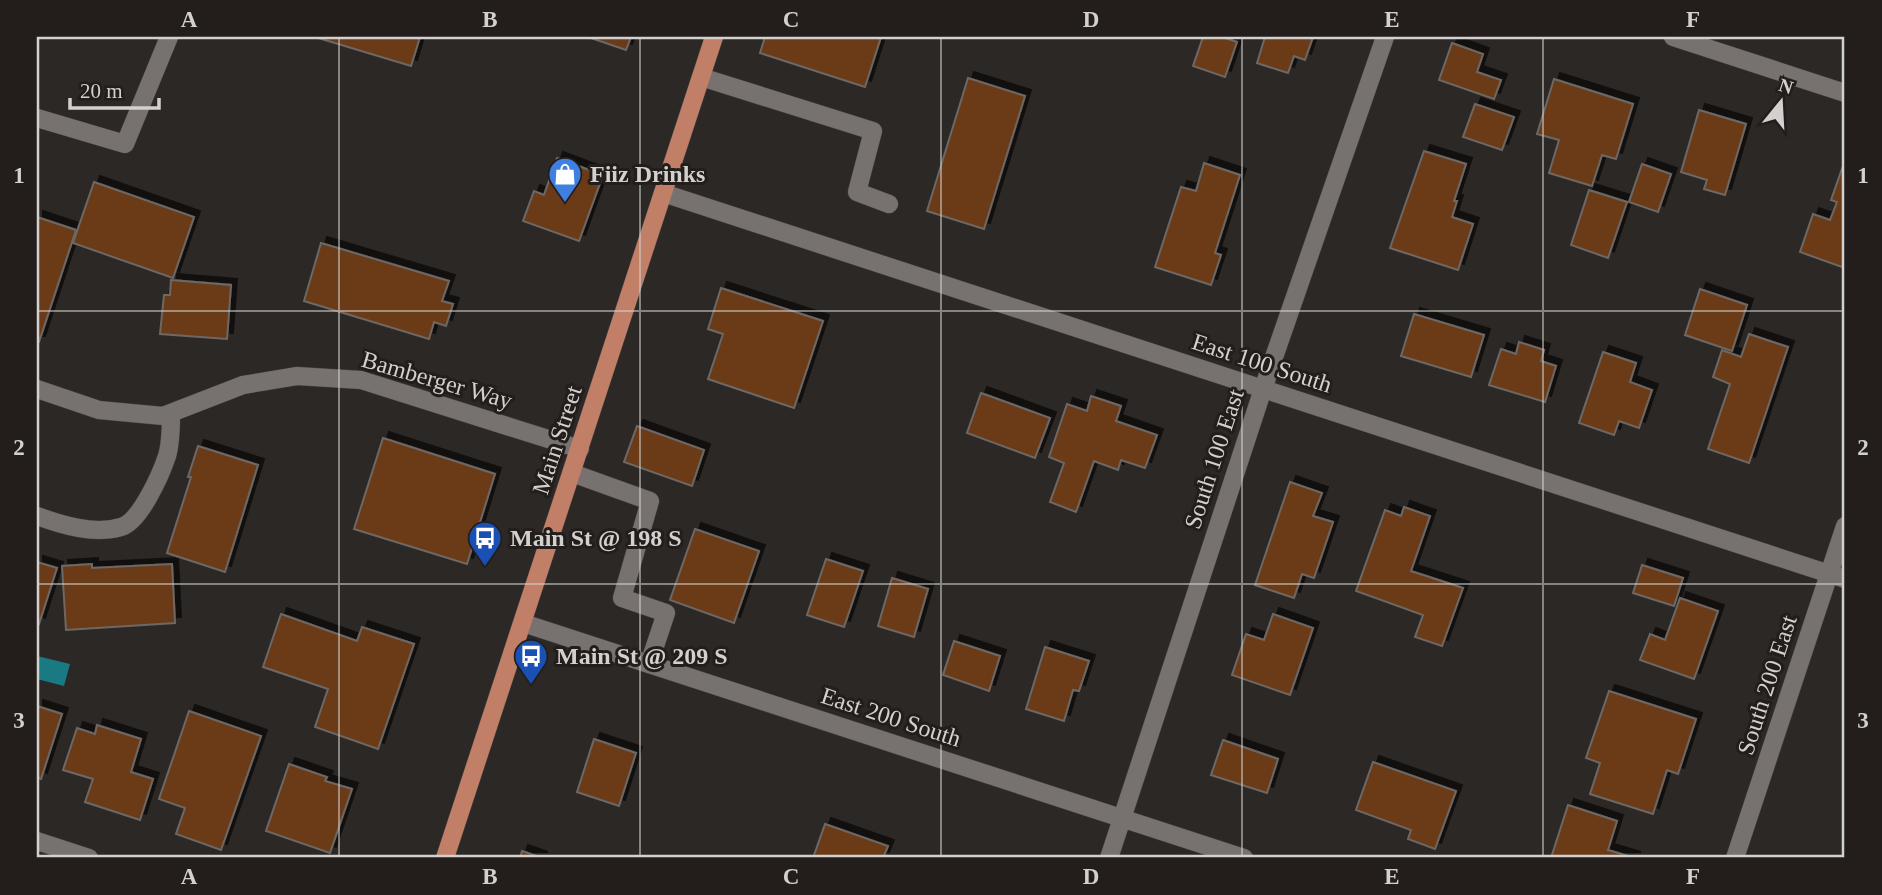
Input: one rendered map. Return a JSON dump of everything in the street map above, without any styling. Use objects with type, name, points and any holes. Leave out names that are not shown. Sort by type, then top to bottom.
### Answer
[{"type":"main road","name":"Main Street","points":[[445,858],[714,37]]},
{"type":"street","points":[[37,118],[125,144],[169,37]]},
{"type":"street","name":"South 100 East","points":[[1110,858],[1263,389],[1385,37]]},
{"type":"street","points":[[1672,37],[1845,93]]},
{"type":"street","points":[[701,77],[873,131],[857,192],[888,204]]},
{"type":"street","name":"East 100 South","points":[[663,193],[1837,576]]},
{"type":"street","name":"Bamberger Way","points":[[37,390],[99,410],[163,416],[243,385],[297,376],[361,380],[580,449]]},
{"type":"street","points":[[37,516],[60,524],[93,529],[123,527],[134,519],[156,483],[167,456],[171,413]]},
{"type":"street","points":[[572,473],[650,501],[622,598],[666,613],[649,664]]},
{"type":"street","name":"South 200 East","points":[[1735,858],[1837,576],[1845,526]]},
{"type":"street","name":"East 200 South","points":[[523,623],[1244,858]]},
{"type":"street","points":[[37,841],[89,858]]},
{"type":"water","points":[[37,656],[70,664],[64,686],[37,679]]},
{"type":"building","points":[[315,37],[420,37],[411,66]]},
{"type":"building","points":[[588,37],[631,37],[626,50]]},
{"type":"building","points":[[765,37],[881,37],[865,87],[760,53]]},
{"type":"building","points":[[1203,37],[1222,37],[1237,42],[1225,77],[1193,66]]},
{"type":"building","points":[[1265,37],[1313,37],[1305,60],[1294,56],[1288,73],[1257,63]]},
{"type":"building","points":[[1452,43],[1483,54],[1477,72],[1501,80],[1494,99],[1439,80]]},
{"type":"building","points":[[968,78],[1025,96],[984,229],[927,211]]},
{"type":"building","points":[[1554,79],[1633,104],[1616,159],[1602,155],[1592,186],[1549,173],[1559,140],[1537,134]]},
{"type":"building","points":[[1475,104],[1514,117],[1502,150],[1463,137]]},
{"type":"building","points":[[1699,110],[1746,124],[1725,195],[1704,189],[1707,180],[1681,172]]},
{"type":"building","points":[[1424,151],[1466,164],[1454,201],[1457,201],[1452,217],[1473,224],[1458,270],[1390,248]]},
{"type":"building","points":[[557,158],[603,175],[579,241],[523,221],[534,191],[544,195]]},
{"type":"building","points":[[1845,160],[1845,268],[1800,252],[1813,214],[1830,220],[1837,202],[1831,200]]},
{"type":"building","points":[[1204,163],[1240,175],[1215,253],[1221,255],[1211,285],[1155,267],[1181,187],[1196,191]]},
{"type":"building","points":[[1642,164],[1671,174],[1658,212],[1629,202]]},
{"type":"building","points":[[94,182],[194,217],[173,278],[73,243]]},
{"type":"building","points":[[1589,190],[1627,202],[1608,258],[1571,245]]},
{"type":"building","points":[[37,217],[76,230],[39,342],[37,342]]},
{"type":"building","points":[[321,243],[449,281],[442,301],[453,304],[446,326],[434,322],[429,339],[304,301]]},
{"type":"building","points":[[171,280],[231,285],[227,339],[160,334],[164,295],[170,295]]},
{"type":"building","points":[[721,288],[823,321],[794,408],[708,379],[723,334],[708,329]]},
{"type":"building","points":[[1700,289],[1747,305],[1732,351],[1685,335]]},
{"type":"building","points":[[1414,314],[1484,335],[1471,377],[1401,356]]},
{"type":"building","points":[[1749,334],[1788,347],[1749,463],[1708,449],[1730,384],[1713,377],[1722,350],[1741,357]]},
{"type":"building","points":[[1519,342],[1544,350],[1541,361],[1556,366],[1545,402],[1489,385],[1501,349],[1516,354]]},
{"type":"building","points":[[1603,352],[1636,363],[1630,382],[1652,390],[1639,428],[1619,421],[1614,435],[1579,423]]},
{"type":"building","points":[[981,393],[1050,418],[1035,458],[967,433]]},
{"type":"building","points":[[1091,396],[1121,406],[1116,421],[1157,435],[1145,468],[1121,460],[1118,470],[1094,461],[1076,512],[1050,502],[1064,463],[1049,457],[1067,404],[1087,411]]},
{"type":"building","points":[[637,426],[704,450],[692,486],[624,462]]},
{"type":"building","points":[[383,438],[495,474],[467,564],[354,529]]},
{"type":"building","points":[[198,446],[258,465],[225,572],[167,553]]},
{"type":"building","points":[[1290,482],[1322,493],[1313,516],[1333,522],[1314,578],[1302,574],[1294,598],[1255,585]]},
{"type":"building","points":[[1404,507],[1430,516],[1411,571],[1463,588],[1442,646],[1415,637],[1423,615],[1356,591],[1385,510],[1401,516]]},
{"type":"building","points":[[695,529],[759,551],[734,623],[670,600]]},
{"type":"building","points":[[826,559],[863,571],[844,627],[807,615]]},
{"type":"building","points":[[37,562],[57,568],[39,624],[37,623]]},
{"type":"building","points":[[92,564],[92,568],[172,564],[175,623],[66,630],[62,566]]},
{"type":"building","points":[[1642,565],[1683,578],[1674,606],[1633,593]]},
{"type":"building","points":[[892,578],[928,589],[914,637],[878,626]]},
{"type":"building","points":[[1680,598],[1718,611],[1694,679],[1640,660],[1650,634],[1665,640]]},
{"type":"building","points":[[281,614],[357,641],[362,627],[414,644],[378,749],[315,727],[328,689],[263,667]]},
{"type":"building","points":[[1273,614],[1313,628],[1290,695],[1232,675],[1246,634],[1264,640]]},
{"type":"building","points":[[954,641],[1000,656],[989,691],[943,675]]},
{"type":"building","points":[[1045,647],[1089,661],[1079,691],[1073,690],[1064,721],[1026,709]]},
{"type":"building","points":[[1609,691],[1696,719],[1678,774],[1667,770],[1653,814],[1590,794],[1600,763],[1586,758]]},
{"type":"building","points":[[37,706],[62,714],[41,779],[37,777]]},
{"type":"building","points":[[189,711],[261,736],[221,850],[176,834],[185,808],[159,799]]},
{"type":"building","points":[[97,725],[141,739],[131,772],[153,779],[140,820],[85,802],[93,779],[63,770],[77,728],[95,734]]},
{"type":"building","points":[[594,739],[636,753],[619,806],[577,792]]},
{"type":"building","points":[[1223,740],[1278,759],[1267,793],[1211,775]]},
{"type":"building","points":[[1373,762],[1456,791],[1435,849],[1408,839],[1411,830],[1356,810]]},
{"type":"building","points":[[289,764],[327,777],[325,781],[352,789],[330,853],[266,831]]},
{"type":"building","points":[[1568,805],[1617,821],[1608,850],[1635,858],[1551,858]]},
{"type":"building","points":[[825,824],[888,846],[883,858],[813,858]]},
{"type":"building","points":[[522,851],[542,858],[520,858]]},
{"type":"place","name":"Fiiz Drinks","points":[[565,204]]},
{"type":"place","name":"Main St @ 198 S","points":[[485,568]]},
{"type":"place","name":"Main St @ 209 S","points":[[531,686]]}]
